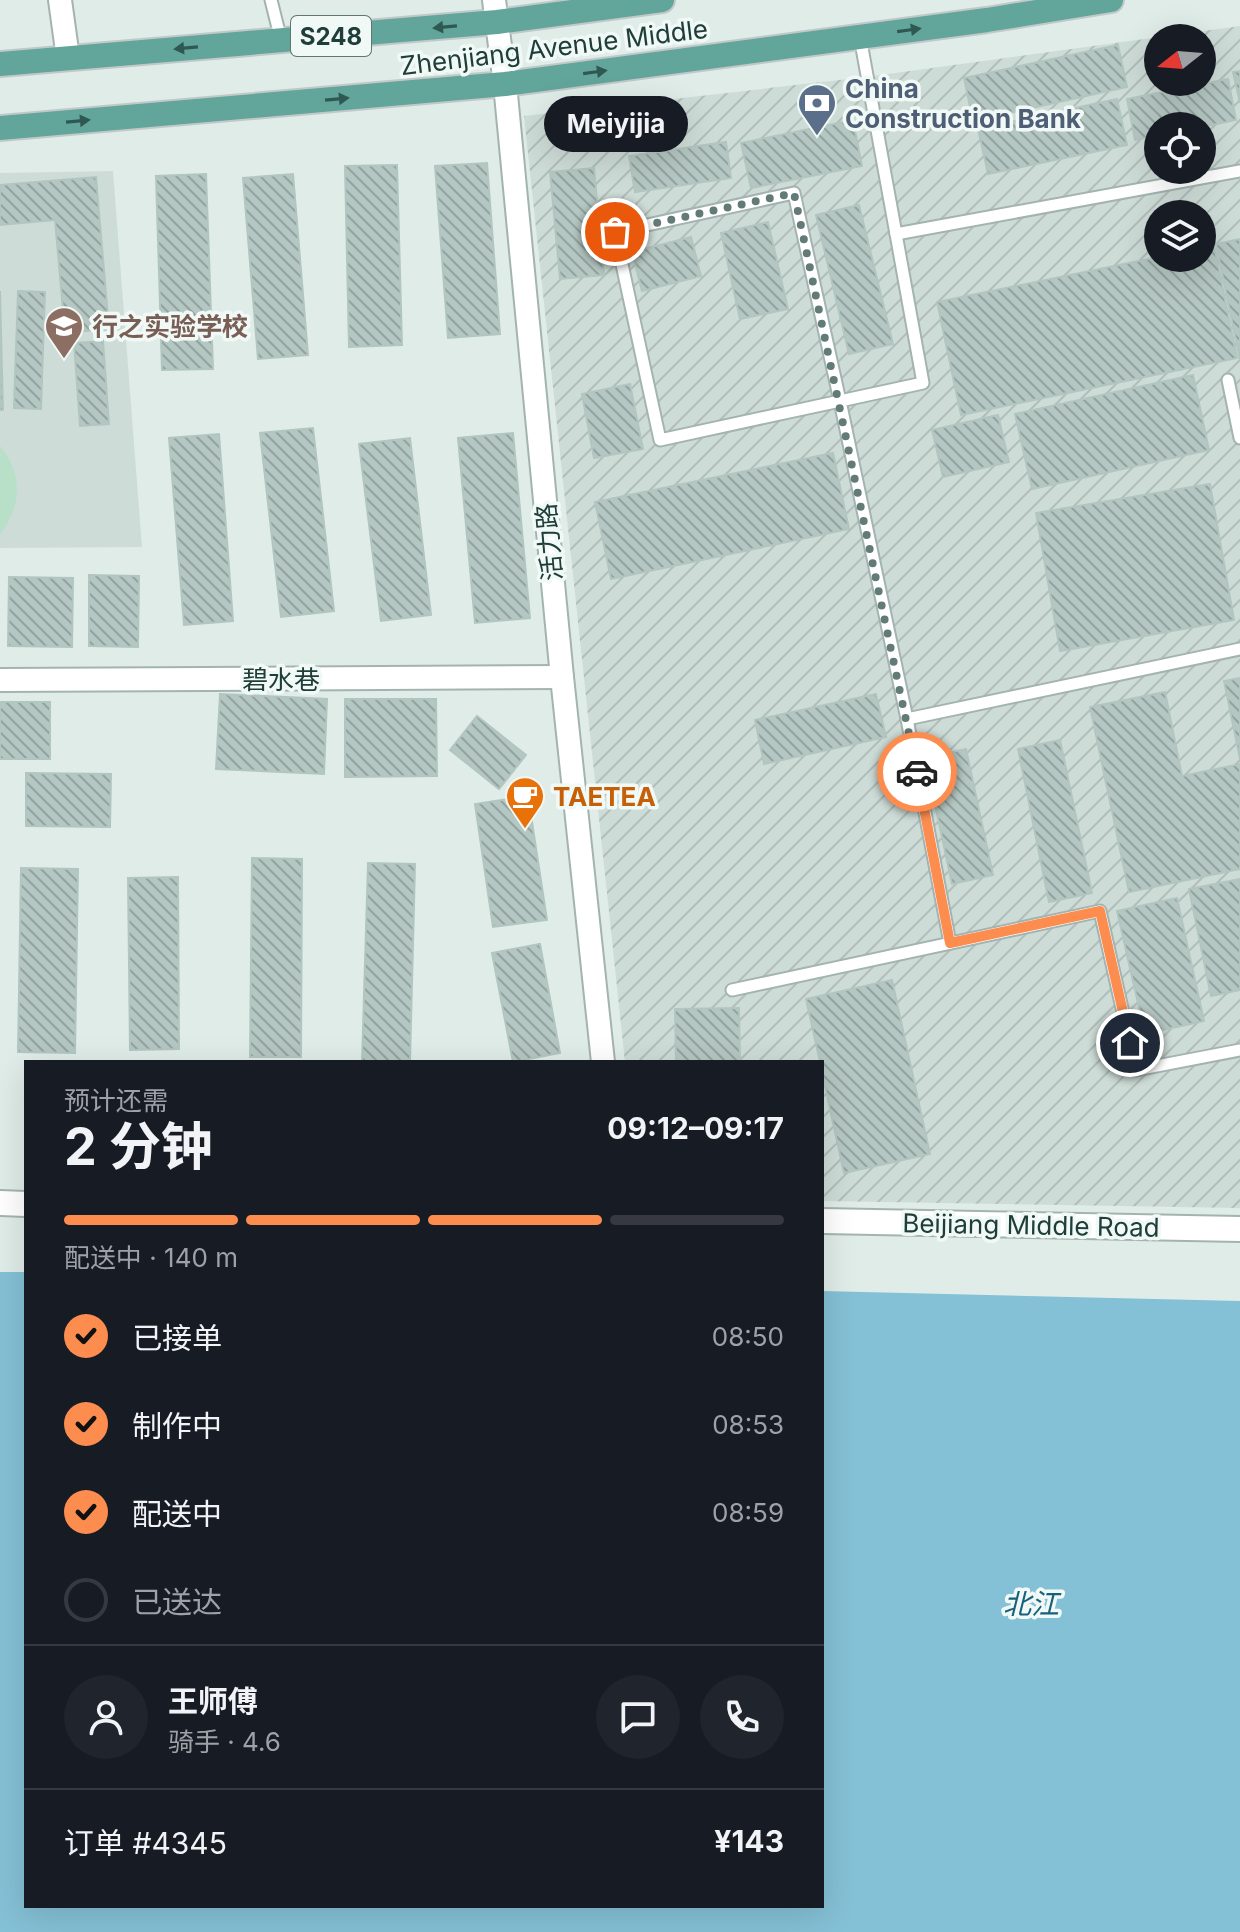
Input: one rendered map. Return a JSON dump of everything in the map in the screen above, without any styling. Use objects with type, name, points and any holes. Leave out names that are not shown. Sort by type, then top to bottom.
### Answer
[{"type":"main road","name":"Zhenjiang Avenue Middle","points":[[0,64],[281,40],[495,11],[662,0]]},
{"type":"main road","name":"Zhenjiang Avenue Middle","points":[[0,128],[505,84],[1111,0]]},
{"type":"street","points":[[60,0],[68,58]]},
{"type":"street","name":"活力路","points":[[495,11],[505,84],[562,677],[603,1060]]},
{"type":"street","name":"碧水巷","points":[[0,680],[562,677]]},
{"type":"street","points":[[0,1203],[24,1204]]},
{"type":"street","name":"Beijiang Middle Road","points":[[824,1221],[1240,1229]]},
{"type":"lane","points":[[271,0],[281,40]]},
{"type":"lane","points":[[860,37],[923,383],[840,401],[660,440],[615,232],[794,193],[840,401],[907,719],[950,943]]},
{"type":"lane","points":[[896,234],[1240,171]]},
{"type":"lane","points":[[1228,380],[1240,438]]},
{"type":"lane","points":[[907,719],[1240,649]]},
{"type":"lane","points":[[732,990],[1100,911],[1136,1070],[1240,1050]]},
{"type":"shaded area","points":[[1240,26],[1240,1208],[824,1201],[824,1060],[625,1060],[524,116],[866,77],[1144,39],[1144,96],[1216,96],[1216,29]]},
{"type":"shaded area","name":"行之实验学校","points":[[113,171],[142,547],[0,548],[0,173]]},
{"type":"green space","points":[[0,446],[13,468],[17,490],[13,512],[0,534]]},
{"type":"water","name":"北江","points":[[0,1272],[24,1272],[24,1908],[824,1908],[824,1291],[1240,1301],[1240,1932],[0,1932]]},
{"type":"building","points":[[1118,45],[1127,87],[973,121],[964,78]]},
{"type":"building","points":[[1240,71],[1240,103],[1233,72]]},
{"type":"building","points":[[1228,79],[1236,120],[1216,124],[1216,112],[1144,112],[1144,138],[1135,140],[1127,99],[1144,96],[1216,96],[1216,81]]},
{"type":"building","points":[[1117,99],[1127,145],[988,174],[978,129]]},
{"type":"building","points":[[853,120],[862,166],[751,188],[741,143]]},
{"type":"building","points":[[726,142],[731,178],[635,192],[629,156]]},
{"type":"building","points":[[487,163],[500,334],[448,338],[435,166]]},
{"type":"building","points":[[397,165],[402,345],[349,347],[345,166]]},
{"type":"building","points":[[594,168],[604,275],[560,279],[550,172]]},
{"type":"building","points":[[206,174],[213,369],[162,370],[156,176]]},
{"type":"building","points":[[293,174],[308,355],[258,359],[243,178]]},
{"type":"building","points":[[96,177],[109,329],[65,333],[55,220],[0,225],[0,185]]},
{"type":"building","points":[[859,205],[893,344],[849,354],[816,215]]},
{"type":"building","points":[[768,222],[788,309],[740,319],[721,233]]},
{"type":"building","points":[[691,237],[701,276],[642,291],[632,252]]},
{"type":"building","points":[[1240,239],[1240,360],[1216,244]]},
{"type":"building","points":[[1216,255],[1237,358],[961,415],[937,302],[1144,260],[1144,272],[1216,272]]},
{"type":"building","points":[[0,291],[3,410],[0,410]]},
{"type":"building","points":[[18,291],[45,292],[41,409],[14,408]]},
{"type":"building","points":[[103,341],[109,424],[80,426],[74,343]]},
{"type":"building","points":[[1193,375],[1209,450],[1032,489],[1015,414]]},
{"type":"building","points":[[630,384],[643,449],[594,458],[582,394]]},
{"type":"building","points":[[998,415],[1009,462],[943,477],[932,430]]},
{"type":"building","points":[[313,428],[334,611],[281,617],[260,433]]},
{"type":"building","points":[[513,433],[530,618],[475,623],[458,438]]},
{"type":"building","points":[[219,434],[233,621],[184,625],[169,438]]},
{"type":"building","points":[[410,438],[431,615],[381,621],[359,444]]},
{"type":"building","points":[[833,453],[849,529],[611,579],[595,502]]},
{"type":"building","points":[[1210,484],[1234,620],[1060,651],[1036,513]]},
{"type":"building","points":[[89,575],[139,576],[138,647],[89,646]]},
{"type":"building","points":[[9,577],[73,578],[72,647],[8,646]]},
{"type":"building","points":[[1240,678],[1240,759],[1224,681]]},
{"type":"building","points":[[1165,692],[1182,776],[1240,764],[1240,869],[1129,892],[1090,707]]},
{"type":"building","points":[[220,694],[327,699],[324,774],[216,769]]},
{"type":"building","points":[[876,694],[886,737],[764,764],[755,720]]},
{"type":"building","points":[[345,699],[436,699],[437,776],[345,777]]},
{"type":"building","points":[[0,702],[50,702],[50,759],[0,759]]},
{"type":"building","points":[[477,716],[526,755],[499,789],[450,750]]},
{"type":"building","points":[[1060,740],[1092,893],[1049,902],[1018,749]]},
{"type":"building","points":[[966,749],[993,875],[952,884],[925,758]]},
{"type":"building","points":[[26,773],[111,774],[110,827],[26,826]]},
{"type":"building","points":[[528,796],[547,920],[493,927],[475,804]]},
{"type":"building","points":[[252,858],[302,859],[301,1057],[250,1057]]},
{"type":"building","points":[[368,863],[415,864],[410,1060],[362,1060]]},
{"type":"building","points":[[21,868],[78,869],[75,1053],[18,1052]]},
{"type":"building","points":[[178,877],[179,1049],[130,1050],[128,878]]},
{"type":"building","points":[[1240,879],[1240,990],[1211,996],[1189,889]]},
{"type":"building","points":[[1177,898],[1204,1021],[1145,1034],[1117,911]]},
{"type":"building","points":[[540,944],[560,1053],[513,1060],[492,953]]},
{"type":"building","points":[[892,980],[930,1154],[844,1173],[824,1082],[824,1060],[820,1060],[806,999]]},
{"type":"building","points":[[739,1008],[740,1060],[676,1060],[675,1009]]},
{"type":"way so far","points":[[615,232],[794,193],[917,772]]},
{"type":"place","name":"China Construction Bank","points":[[817,137]]},
{"type":"place","name":"Meiyijia","points":[[615,232]]},
{"type":"place","name":"行之实验学校","points":[[64,360]]},
{"type":"place","name":"TAETEA","points":[[525,830]]},
{"type":"route","points":[[917,772],[950,943],[1100,911],[1130,1043]]}]
